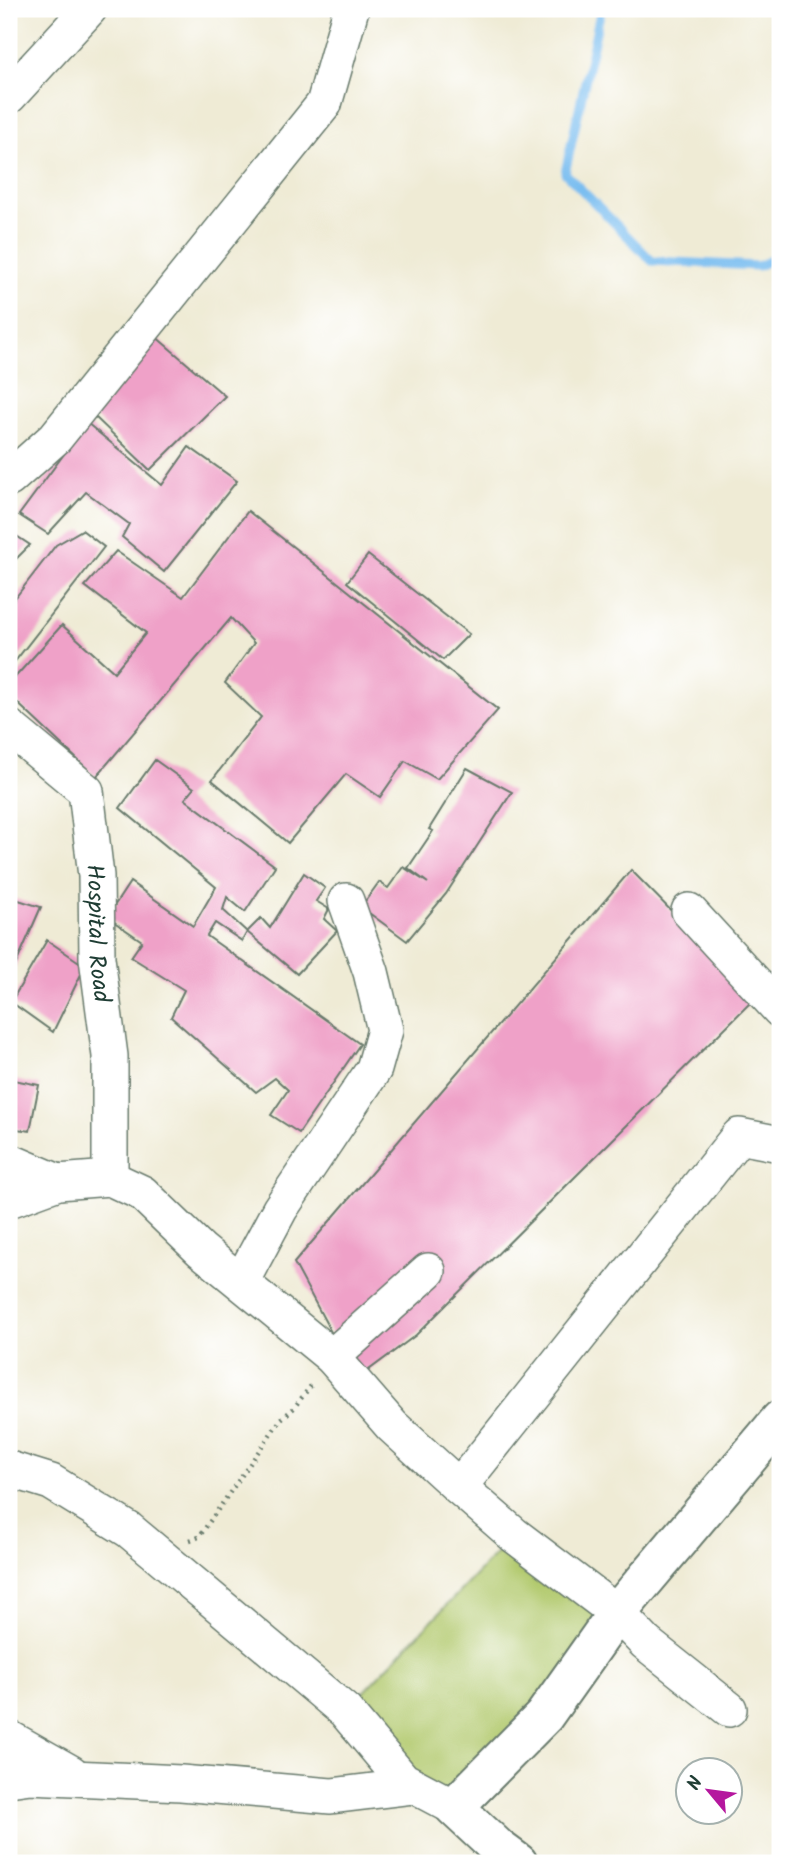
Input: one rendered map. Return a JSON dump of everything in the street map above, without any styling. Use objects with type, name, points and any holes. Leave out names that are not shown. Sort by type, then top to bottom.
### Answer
[{"type":"main road","points":[[502,1859],[454,1807],[544,1716],[617,1613],[780,1420]]},
{"type":"street","points":[[9,96],[89,9]]},
{"type":"street","points":[[9,479],[55,438],[324,104],[351,9]]},
{"type":"street","name":"Hospital Road","points":[[9,727],[86,791],[96,876],[97,958],[110,1055],[110,1178]]},
{"type":"street","points":[[241,1282],[280,1209],[374,1069],[385,1030],[371,972],[346,901]]},
{"type":"street","points":[[689,911],[780,1010]]},
{"type":"street","points":[[459,1487],[739,1136],[780,1144]]},
{"type":"street","points":[[9,1161],[58,1182]]},
{"type":"street","points":[[9,1200],[58,1182],[110,1178],[142,1193],[201,1250],[332,1357],[392,1426],[459,1487],[514,1535],[617,1613],[646,1643],[729,1709]]},
{"type":"street","points":[[332,1357],[428,1271]]},
{"type":"street","points":[[9,1469],[51,1482],[129,1530],[345,1711],[403,1780],[454,1807]]},
{"type":"street","points":[[9,1738],[81,1778]]},
{"type":"street","points":[[9,1779],[30,1776],[81,1778],[331,1796],[414,1786]]},
{"type":"path","points":[[153,1550],[199,1537],[281,1419],[293,1409],[332,1357]]},
{"type":"green space","points":[[514,1535],[617,1613],[454,1807],[345,1711]]},
{"type":"building","points":[[155,336],[225,396],[150,470],[94,416]]},
{"type":"building","points":[[87,423],[162,485],[189,447],[237,481],[164,572],[122,537],[129,524],[86,492],[48,534],[19,515]]},
{"type":"building","points":[[248,511],[498,710],[437,779],[405,761],[380,797],[346,774],[288,843],[212,780],[261,717],[225,683],[254,643],[231,618],[96,777],[9,695],[9,684],[62,625],[114,672],[146,633],[85,586],[116,551],[183,597]]},
{"type":"building","points":[[82,530],[104,547],[9,669],[9,606],[56,545]]},
{"type":"building","points":[[9,531],[30,545],[9,566]]},
{"type":"building","points":[[368,555],[469,634],[443,660],[347,582]]},
{"type":"building","points":[[155,760],[194,788],[185,799],[275,866],[245,912],[227,897],[223,910],[247,932],[242,941],[215,923],[207,936],[360,1044],[299,1133],[271,1115],[288,1090],[275,1078],[256,1092],[171,1017],[184,990],[131,957],[142,941],[107,917],[130,882],[193,926],[216,887],[120,808]]},
{"type":"building","points":[[467,768],[512,792],[446,894],[407,941],[361,907],[379,882],[388,888],[403,867],[428,883],[408,868],[433,831],[429,829]]},
{"type":"building","points":[[631,870],[756,997],[416,1335],[362,1375],[333,1336],[294,1263]]},
{"type":"building","points":[[304,873],[325,888],[316,901],[329,909],[324,919],[337,931],[297,974],[247,932],[261,918],[270,928]]},
{"type":"building","points":[[9,897],[41,907],[9,980]]},
{"type":"building","points":[[47,940],[85,966],[53,1032],[11,1002]]},
{"type":"building","points":[[9,1079],[39,1085],[30,1131],[9,1128]]},
{"type":"waterway","points":[[601,9],[565,173],[652,261],[758,266],[780,256]]}]
